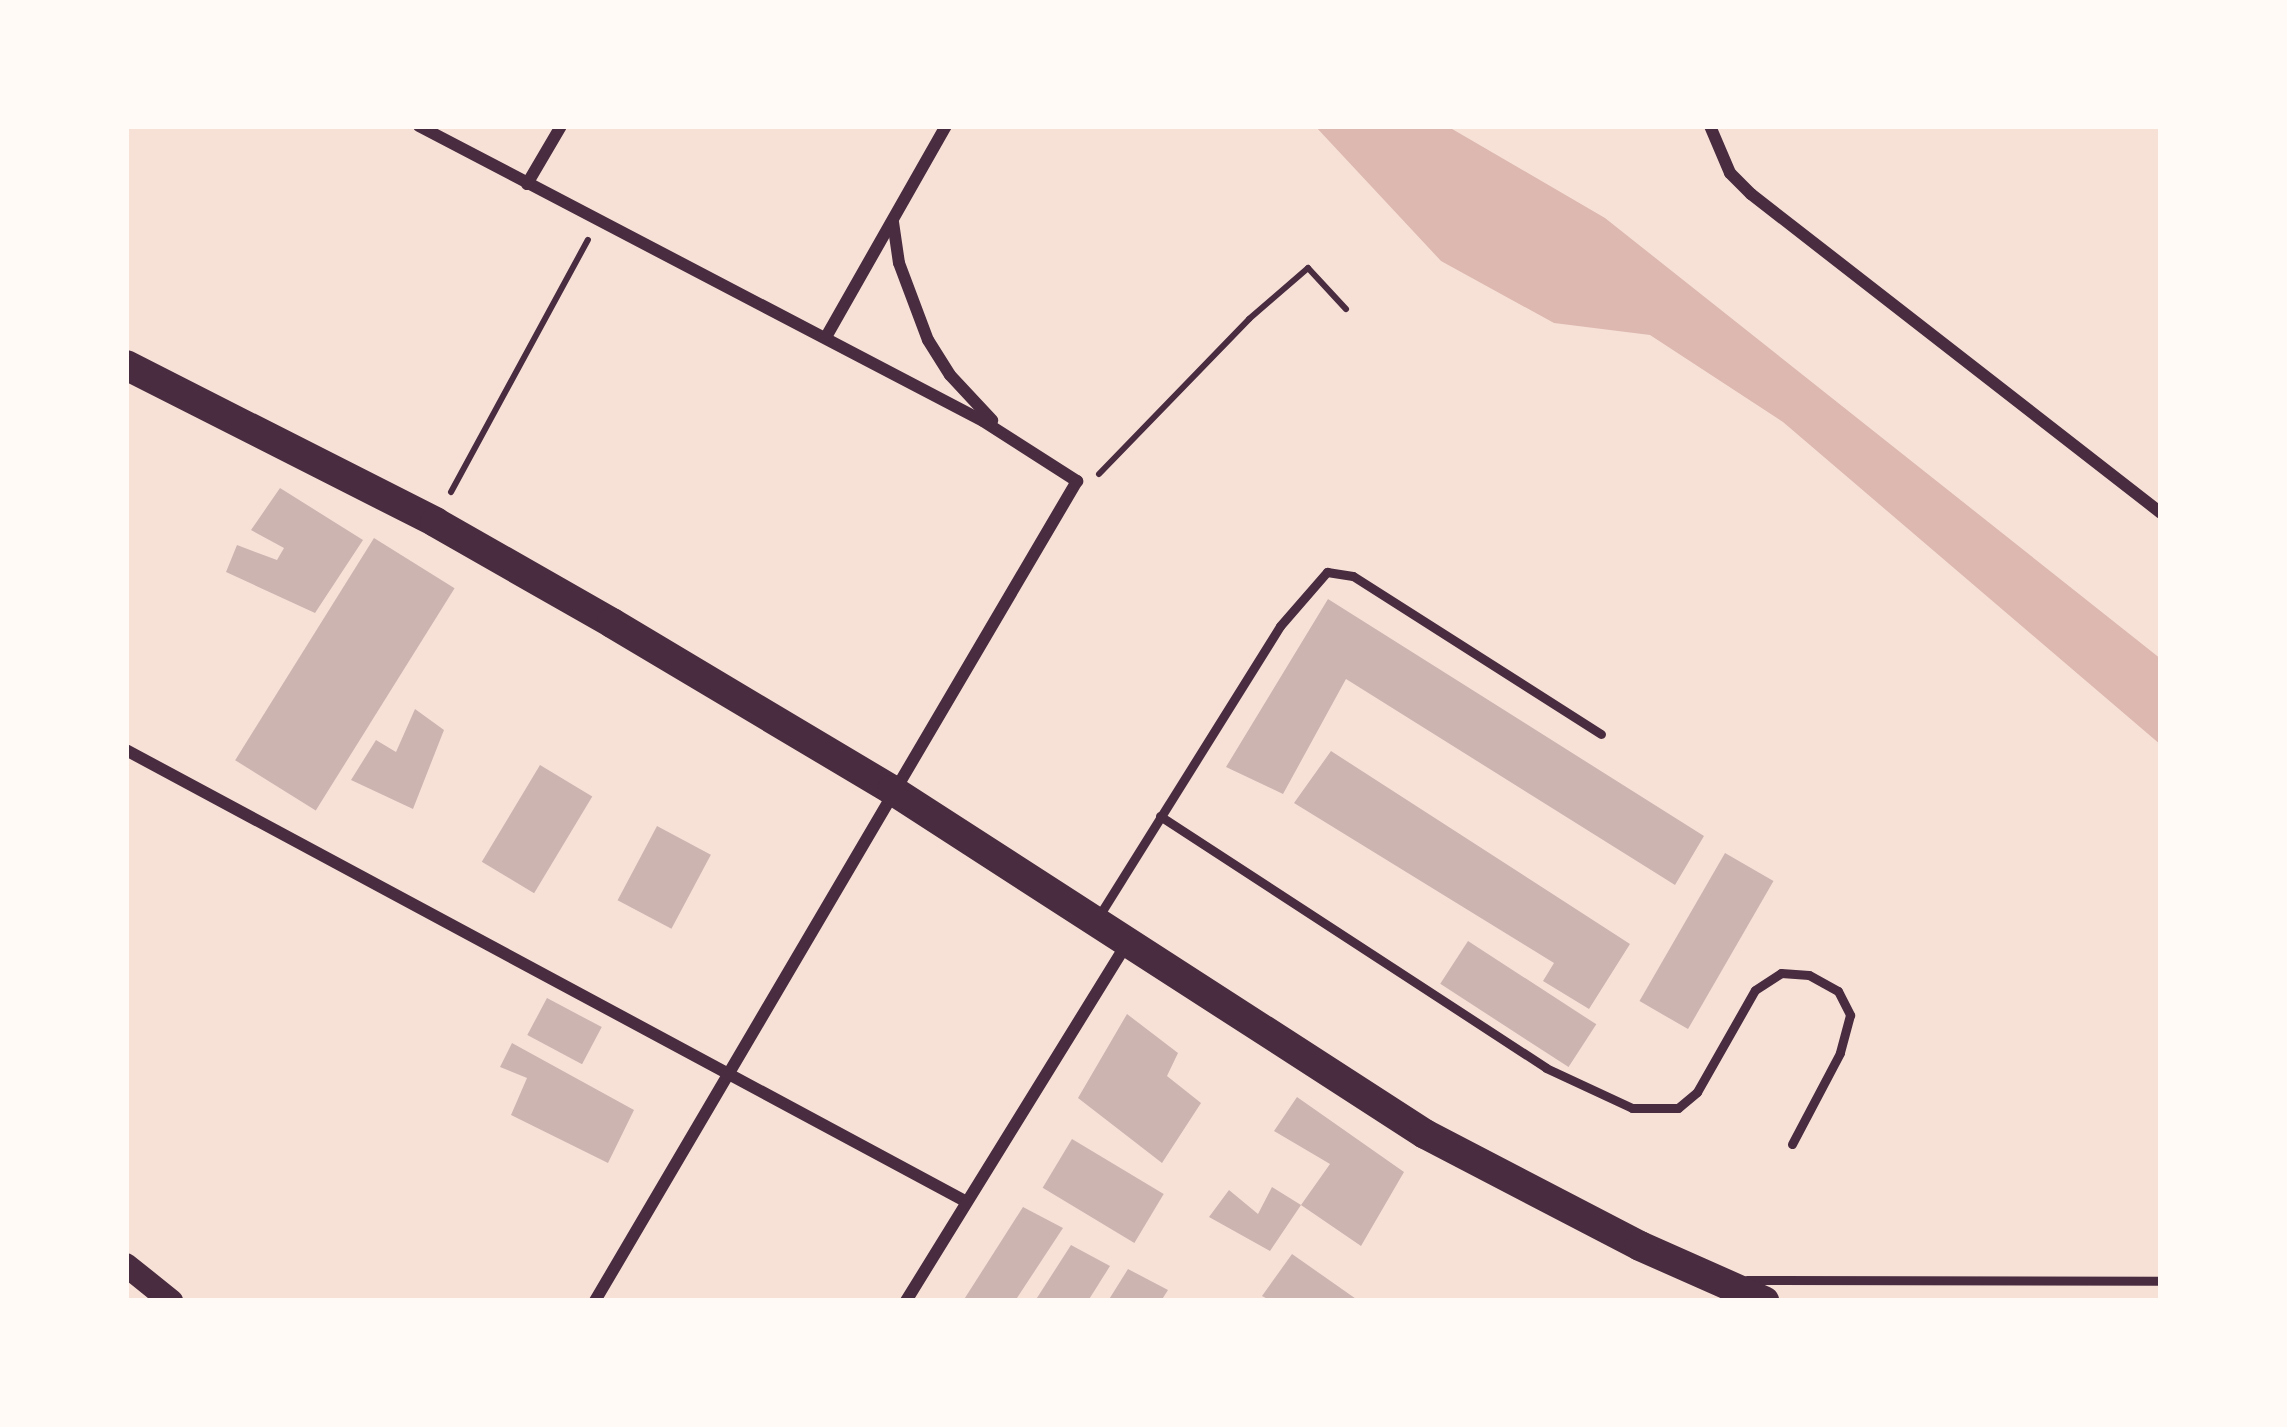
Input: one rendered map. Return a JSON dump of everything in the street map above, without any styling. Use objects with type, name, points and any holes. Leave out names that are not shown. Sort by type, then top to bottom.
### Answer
[{"type":"main road","points":[[126,365],[435,521],[892,790],[1425,1134],[1764,1301]]},
{"type":"main road","points":[[126,1265],[171,1301]]},
{"type":"street","points":[[419,126],[1008,436],[1077,482],[595,1301]]},
{"type":"street","points":[[527,184],[561,126]]},
{"type":"street","points":[[826,338],[946,126]]},
{"type":"street","points":[[1709,126],[1730,173],[1751,194],[2161,513]]},
{"type":"street","points":[[893,222],[905,283],[928,340],[950,374],[1008,436]]},
{"type":"street","points":[[126,750],[965,1202]]},
{"type":"street","points":[[906,1301],[1126,945]]},
{"type":"lane","points":[[1094,924],[1280,626],[1316,579],[1337,569],[1600,734]]},
{"type":"lane","points":[[1160,816],[1546,1068],[1632,1108],[1678,1108],[1697,1092],[1755,990],[1781,974],[1810,975],[1838,991],[1850,1015],[1840,1053],[1792,1144]]},
{"type":"lane","points":[[1718,1281],[2161,1281]]},
{"type":"path","points":[[435,521],[598,221]]},
{"type":"path","points":[[1077,482],[1097,476],[1249,319],[1308,268],[1346,309]]},
{"type":"shaded area","points":[[1315,126],[1447,126],[1605,218],[2161,659],[2161,745],[1783,422],[1650,335],[1554,323],[1441,261]]},
{"type":"building","points":[[280,488],[363,540],[315,613],[226,572],[237,545],[277,560],[284,548],[251,530]]},
{"type":"building","points":[[374,538],[455,588],[316,811],[235,760]]},
{"type":"building","points":[[1328,599],[1704,836],[1675,885],[1346,679],[1283,794],[1226,767]]},
{"type":"building","points":[[415,709],[444,730],[413,809],[351,780],[376,740],[396,752]]},
{"type":"building","points":[[1331,751],[1630,944],[1589,1009],[1543,981],[1554,963],[1294,803]]},
{"type":"building","points":[[540,765],[592,796],[534,893],[482,862]]},
{"type":"building","points":[[657,826],[711,855],[671,929],[618,900]]},
{"type":"building","points":[[1725,853],[1773,881],[1688,1029],[1640,1001]]},
{"type":"building","points":[[1468,941],[1596,1024],[1569,1067],[1440,984]]},
{"type":"building","points":[[547,998],[602,1027],[582,1064],[527,1035]]},
{"type":"building","points":[[1127,1014],[1178,1053],[1167,1076],[1201,1103],[1162,1163],[1078,1098]]},
{"type":"building","points":[[512,1043],[634,1110],[608,1163],[511,1115],[527,1078],[500,1067]]},
{"type":"building","points":[[1297,1097],[1404,1172],[1361,1246],[1301,1205],[1330,1164],[1274,1131]]},
{"type":"building","points":[[1072,1139],[1164,1194],[1134,1243],[1043,1188]]},
{"type":"building","points":[[1272,1187],[1301,1205],[1270,1251],[1209,1217],[1229,1190],[1258,1214]]},
{"type":"building","points":[[1023,1207],[1063,1228],[1015,1301],[963,1301]]},
{"type":"building","points":[[1071,1245],[1110,1266],[1088,1301],[1035,1301]]},
{"type":"building","points":[[1292,1254],[1359,1301],[1271,1301],[1262,1296]]},
{"type":"building","points":[[1128,1269],[1168,1290],[1161,1301],[1108,1301]]}]
